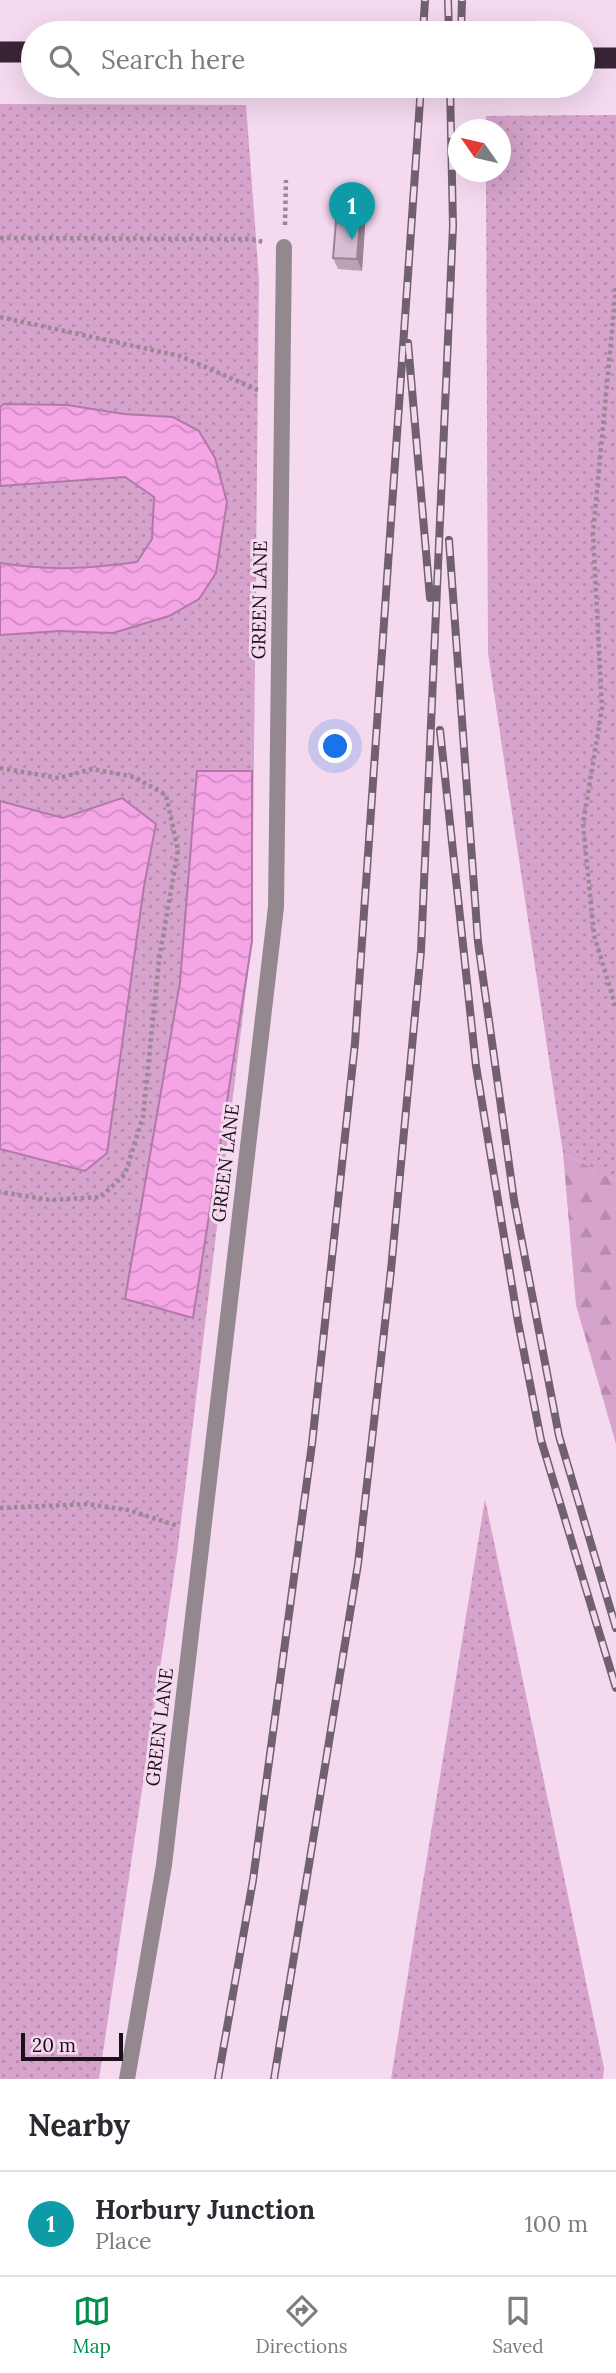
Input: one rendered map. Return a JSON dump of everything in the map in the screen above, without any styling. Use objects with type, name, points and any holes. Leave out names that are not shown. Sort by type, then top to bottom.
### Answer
[{"type":"highway","points":[[0,52],[21,52]]},
{"type":"highway","points":[[595,58],[616,58]]},
{"type":"lane","name":"GREEN LANE","points":[[127,2079],[164,1865],[276,908],[284,247]]},
{"type":"path","points":[[0,238],[251,239],[284,247],[286,180]]},
{"type":"path","points":[[616,288],[593,533],[602,708],[583,824],[594,935],[616,1008]]},
{"type":"path","points":[[0,317],[180,356],[283,401]]},
{"type":"path","points":[[0,768],[59,778],[92,769],[134,777],[166,794],[178,850],[159,960],[143,1117],[125,1174],[101,1197],[50,1200],[0,1192]]},
{"type":"path","points":[[0,1508],[88,1504],[128,1510],[203,1534]]},
{"type":"green space","points":[[0,104],[246,105],[259,279],[252,941],[177,1554],[99,2079],[0,2079]]},
{"type":"green space","points":[[616,115],[616,1181],[563,1153],[488,653],[486,182],[511,182],[511,119],[486,119],[486,116]]},
{"type":"green space","points":[[563,1153],[616,1181],[616,1444],[576,1305]]},
{"type":"green space","points":[[485,1499],[604,2068],[603,2079],[391,2079]]},
{"type":"water","points":[[4,404],[67,405],[124,414],[173,417],[199,431],[215,458],[227,502],[216,573],[199,599],[169,616],[113,633],[60,631],[0,635],[0,563],[69,568],[137,562],[152,539],[154,497],[125,477],[0,486],[0,407]]},
{"type":"water","points":[[197,771],[252,771],[252,941],[193,1318],[125,1299],[180,982]]},
{"type":"water","points":[[122,798],[156,824],[144,886],[107,1153],[85,1171],[0,1149],[0,801],[63,818]]},
{"type":"building","points":[[338,197],[362,199],[357,259],[333,258]]},
{"type":"railway","points":[[424,21],[425,0]]},
{"type":"railway","points":[[448,0],[449,21]]},
{"type":"railway","points":[[461,21],[462,0]]},
{"type":"railway","points":[[218,2079],[253,1880],[312,1444],[355,1043],[420,98]]},
{"type":"railway","points":[[274,2079],[358,1564],[391,1270],[421,951],[453,226],[450,98]]},
{"type":"railway","points":[[408,343],[430,598]]},
{"type":"railway","points":[[449,540],[478,942],[514,1200],[559,1436],[616,1628]]},
{"type":"railway","points":[[440,730],[476,1066],[518,1322],[541,1440],[616,1688]]},
{"type":"place","name":"Horbury Junction","points":[[352,240]]}]
